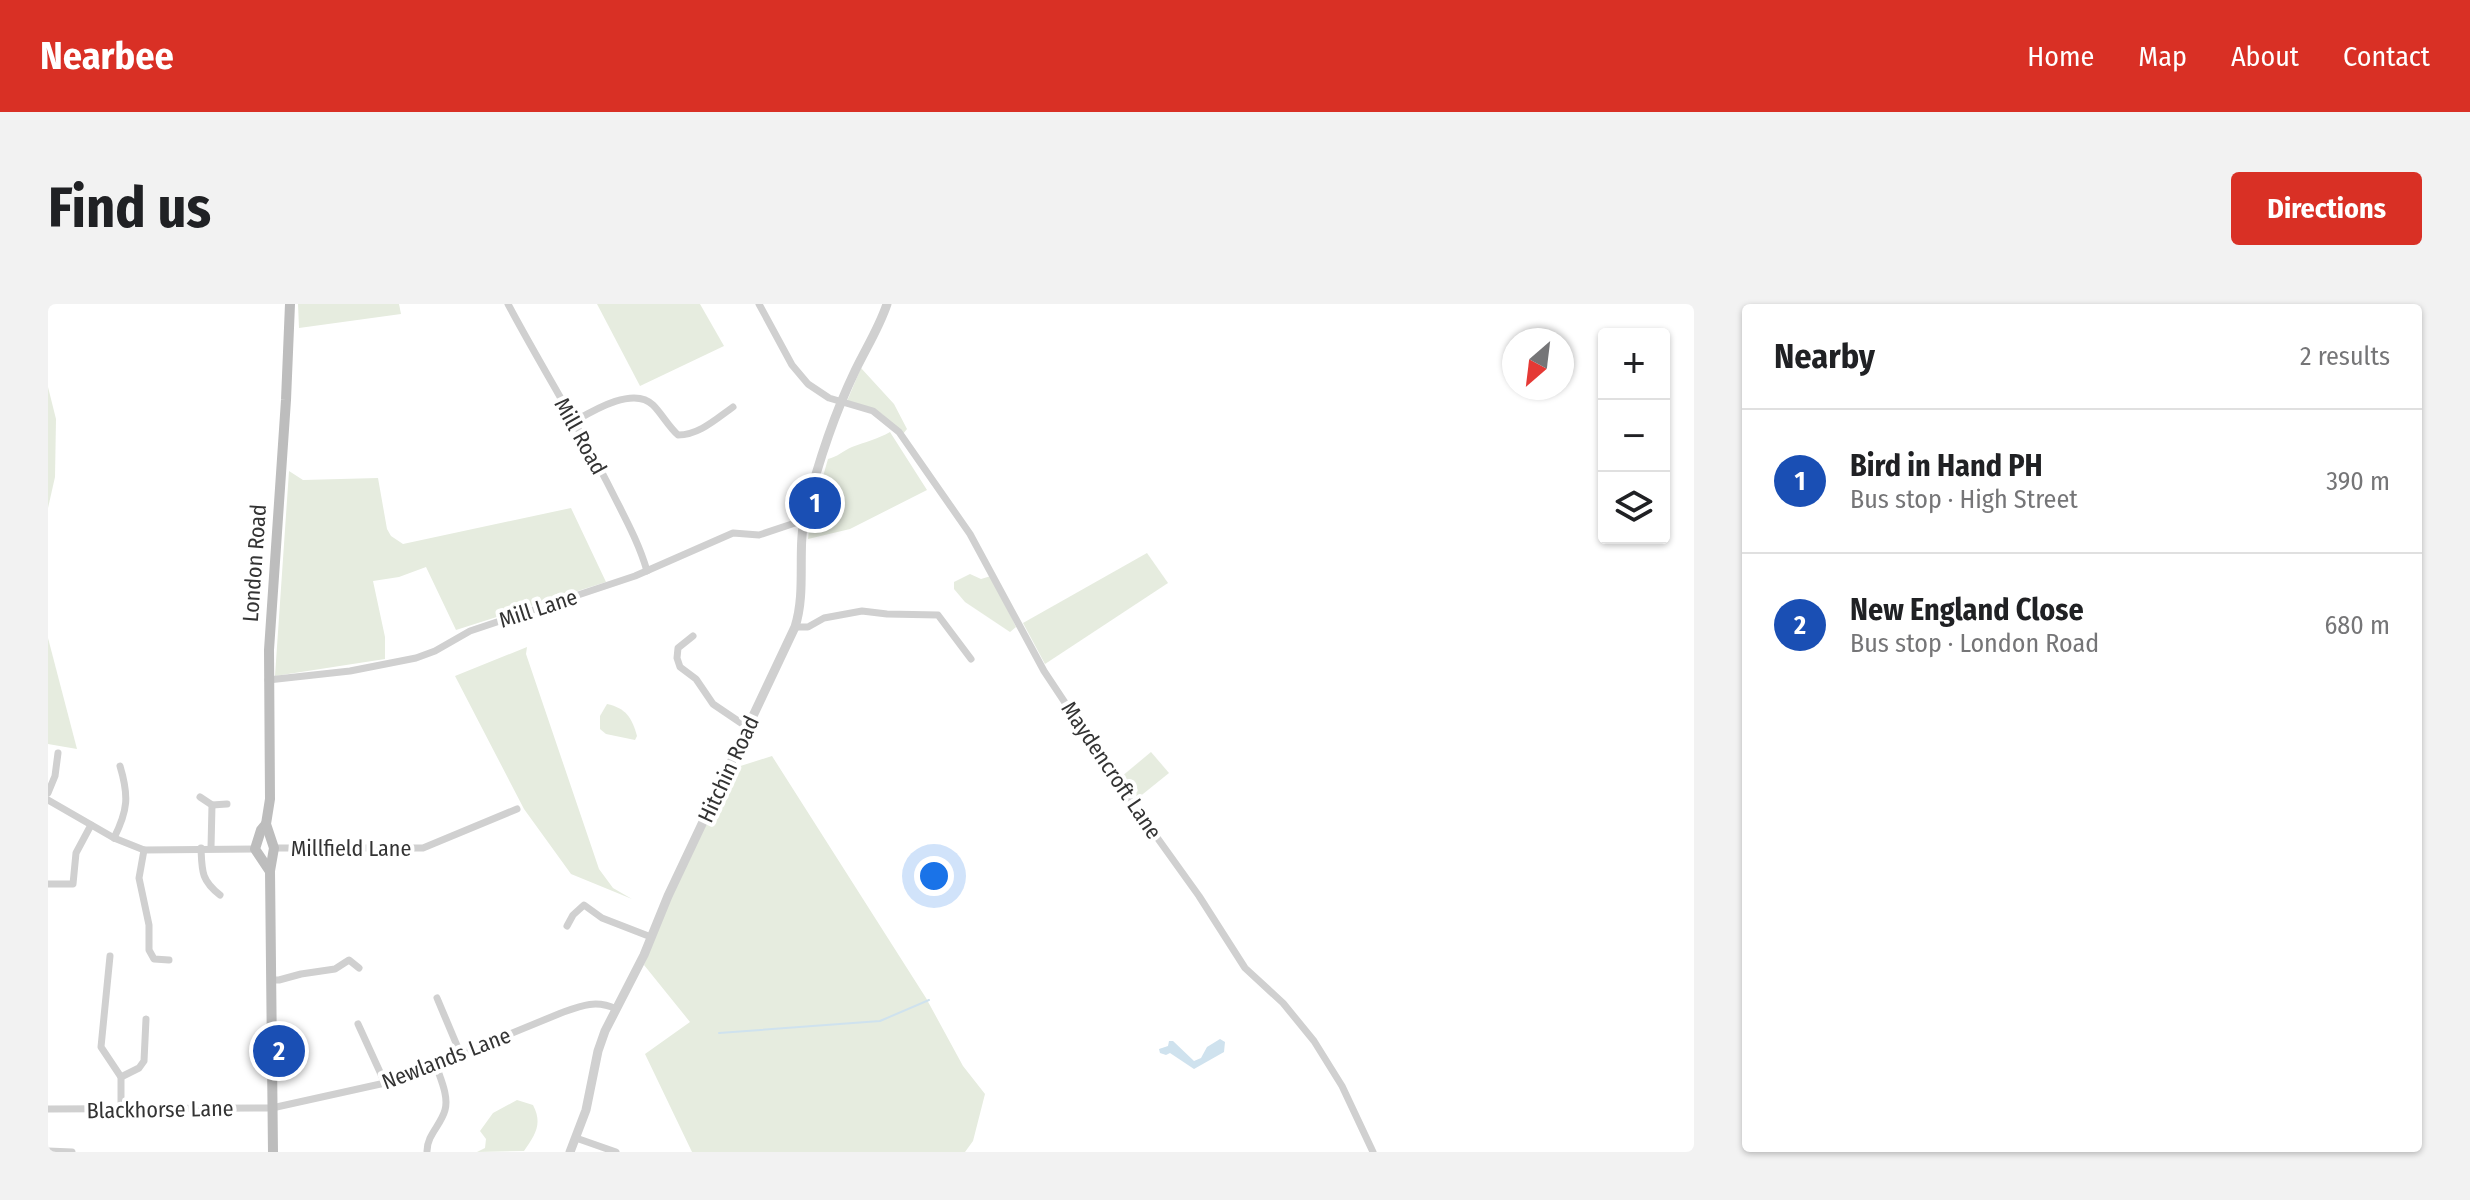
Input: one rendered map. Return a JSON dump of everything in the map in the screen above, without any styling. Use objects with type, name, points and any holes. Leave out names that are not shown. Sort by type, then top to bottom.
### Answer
[{"type":"main road","name":"London Road","points":[[273,1152],[270,871],[265,848],[270,799],[268,680],[290,304]]},
{"type":"street","name":"Mill Road","points":[[508,304],[575,421],[640,548],[647,571]]},
{"type":"street","name":"Maydencroft Lane","points":[[759,304],[800,377],[815,390],[842,403],[873,411],[899,432],[970,534],[1044,671],[1123,790],[1199,896],[1245,968],[1283,1003],[1314,1041],[1342,1086],[1373,1152]]},
{"type":"street","name":"Hitchin Road","points":[[570,1152],[590,1096],[601,1040],[795,627],[802,600],[804,520],[820,462],[855,370],[877,332],[887,304]]},
{"type":"street","points":[[575,421],[611,404],[640,397],[651,402],[678,435],[683,435],[693,434],[733,407]]},
{"type":"street","name":"Mill Lane","points":[[268,680],[350,671],[416,658],[480,628],[647,571],[733,533],[759,535],[804,520]]},
{"type":"street","points":[[795,627],[808,627],[824,618],[862,611],[938,615],[971,659]]},
{"type":"street","points":[[693,636],[678,648],[680,667],[696,679],[713,704],[747,727]]},
{"type":"street","points":[[48,793],[55,776],[58,753]]},
{"type":"street","points":[[114,838],[125,814],[127,797],[120,766]]},
{"type":"street","points":[[200,797],[212,805],[227,804]]},
{"type":"street","points":[[48,800],[114,838],[144,850],[139,878],[149,925],[149,950],[154,959],[169,960]]},
{"type":"street","points":[[211,848],[212,805]]},
{"type":"street","name":"Millfield Lane","points":[[144,850],[423,848],[517,809]]},
{"type":"street","points":[[73,884],[74,858],[91,825]]},
{"type":"street","points":[[201,848],[203,877],[220,895]]},
{"type":"street","points":[[48,884],[85,884]]},
{"type":"street","points":[[567,926],[584,905],[602,918],[651,937]]},
{"type":"street","points":[[110,956],[101,1047],[121,1077],[121,1108]]},
{"type":"street","points":[[271,980],[335,969],[349,960],[359,968]]},
{"type":"street","points":[[437,998],[461,1055]]},
{"type":"street","name":"Newlands Lane","points":[[272,1108],[385,1083],[585,1005],[600,1003],[616,1009]]},
{"type":"street","points":[[121,1077],[139,1068],[144,1061],[146,1019]]},
{"type":"street","points":[[358,1024],[385,1083]]},
{"type":"street","points":[[427,1151],[429,1140],[446,1107],[436,1065]]},
{"type":"street","name":"Blackhorse Lane","points":[[48,1109],[272,1108]]},
{"type":"street","points":[[576,1138],[616,1152]]},
{"type":"street","points":[[48,1151],[72,1152]]},
{"type":"shaded area","points":[[298,304],[399,304],[401,314],[299,328]]},
{"type":"shaded area","points":[[597,304],[700,304],[724,346],[640,386]]},
{"type":"shaded area","points":[[861,368],[894,404],[907,429],[903,434],[882,414],[847,401]]},
{"type":"shaded area","points":[[48,387],[56,419],[55,477],[48,508]]},
{"type":"shaded area","points":[[890,432],[927,490],[850,529],[808,539],[810,521],[828,459]]},
{"type":"shaded area","points":[[289,471],[303,480],[378,478],[387,529],[403,544],[571,508],[606,582],[456,630],[426,567],[399,577],[373,581],[385,637],[385,659],[275,676]]},
{"type":"shaded area","points":[[1147,553],[1168,583],[1045,664],[1023,623]]},
{"type":"shaded area","points":[[970,574],[981,579],[991,576],[1016,627],[1010,632],[965,602],[954,589],[954,582]]},
{"type":"shaded area","points":[[48,638],[77,749],[48,744]]},
{"type":"shaded area","points":[[527,647],[526,654],[599,869],[613,888],[632,899],[571,874],[524,809],[455,676]]},
{"type":"shaded area","points":[[607,704],[627,715],[637,736],[635,740],[606,734],[600,729],[600,716]]},
{"type":"shaded area","points":[[1151,752],[1169,773],[1138,798],[1121,777]]},
{"type":"shaded area","points":[[772,756],[926,998],[963,1066],[985,1094],[973,1141],[965,1152],[692,1152],[645,1054],[690,1022],[644,965],[669,900],[731,769]]},
{"type":"shaded area","points":[[517,1100],[533,1105],[537,1118],[534,1134],[524,1151],[477,1152],[485,1148],[486,1139],[480,1131],[493,1113]]},
{"type":"water","points":[[1220,1039],[1225,1042],[1224,1052],[1194,1069],[1170,1053],[1160,1053],[1159,1049],[1173,1041],[1194,1061]]},
{"type":"waterway","points":[[719,1033],[880,1021],[929,1000]]},
{"type":"place","name":"Bird in Hand PH","points":[[815,503]]},
{"type":"place","name":"New England Close","points":[[279,1051]]}]
